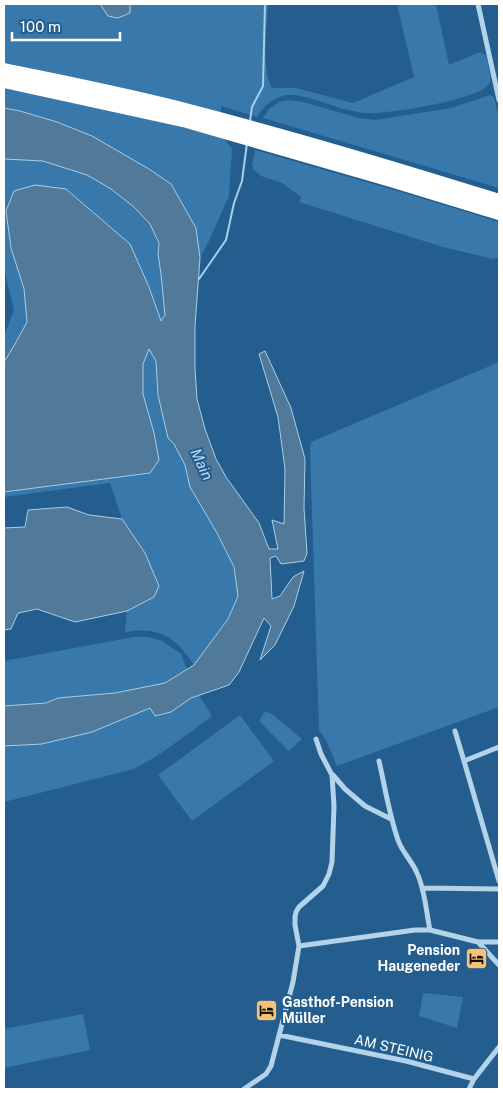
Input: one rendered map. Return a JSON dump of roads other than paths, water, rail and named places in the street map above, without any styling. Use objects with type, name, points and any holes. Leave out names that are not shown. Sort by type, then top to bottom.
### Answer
[{"type":"highway","points":[[4,70],[179,108],[499,213]]},
{"type":"highway","points":[[4,82],[187,121],[392,168],[499,200]]},
{"type":"street","points":[[478,4],[499,100]]},
{"type":"street","points":[[455,731],[499,881]]},
{"type":"street","points":[[316,739],[332,775],[345,789],[366,806],[391,820]]},
{"type":"street","points":[[464,761],[499,747]]},
{"type":"street","points":[[379,761],[391,820],[400,846],[419,878],[430,930]]},
{"type":"street","points":[[239,1089],[245,1088],[266,1074],[271,1066],[293,982],[299,946],[295,924],[296,912],[299,907],[323,886],[330,874],[333,815],[332,775]]},
{"type":"street","points":[[422,888],[499,889]]},
{"type":"street","points":[[299,946],[415,930],[430,930],[478,942],[499,942]]},
{"type":"street","points":[[478,942],[499,965]]},
{"type":"street","name":"AM STEINIG","points":[[278,1035],[406,1061],[474,1079]]},
{"type":"street","points":[[469,1089],[474,1079],[499,1047]]},
{"type":"water","points":[[100,4],[130,4],[130,13],[118,18],[108,16]]},
{"type":"water","name":"Main","points":[[4,108],[57,122],[92,136],[171,184],[196,228],[200,258],[195,326],[197,399],[216,459],[226,477],[259,523],[269,549],[278,549],[272,520],[284,524],[285,469],[278,417],[259,354],[265,351],[291,408],[305,459],[304,508],[307,553],[304,561],[281,564],[276,556],[270,558],[272,599],[280,596],[293,577],[304,571],[294,606],[275,645],[260,660],[271,626],[264,618],[239,672],[229,685],[191,698],[171,712],[155,716],[150,708],[92,732],[42,744],[4,746],[4,706],[46,703],[58,698],[115,693],[165,683],[194,665],[228,619],[238,596],[234,567],[190,487],[185,465],[174,444],[168,438],[158,395],[156,361],[149,349],[143,364],[143,394],[154,433],[159,460],[150,473],[4,492],[4,362],[27,322],[24,289],[11,248],[6,211],[14,191],[35,185],[66,189],[130,244],[149,287],[161,321],[165,315],[158,254],[159,243],[150,224],[134,207],[111,189],[87,175],[43,161],[4,159]]},
{"type":"water","points":[[67,507],[89,515],[122,519],[145,553],[159,586],[154,597],[127,611],[75,622],[37,609],[18,613],[11,629],[4,630],[4,528],[25,527],[28,510]]},
{"type":"waterway","points":[[250,121],[252,107],[263,86],[265,4]]},
{"type":"waterway","points":[[199,279],[226,240],[234,203],[242,181],[247,143]]},
{"type":"place","name":"Pension Haugeneder","points":[[476,958]]},
{"type":"place","name":"Gasthof-Pension Müller","points":[[266,1010]]}]
